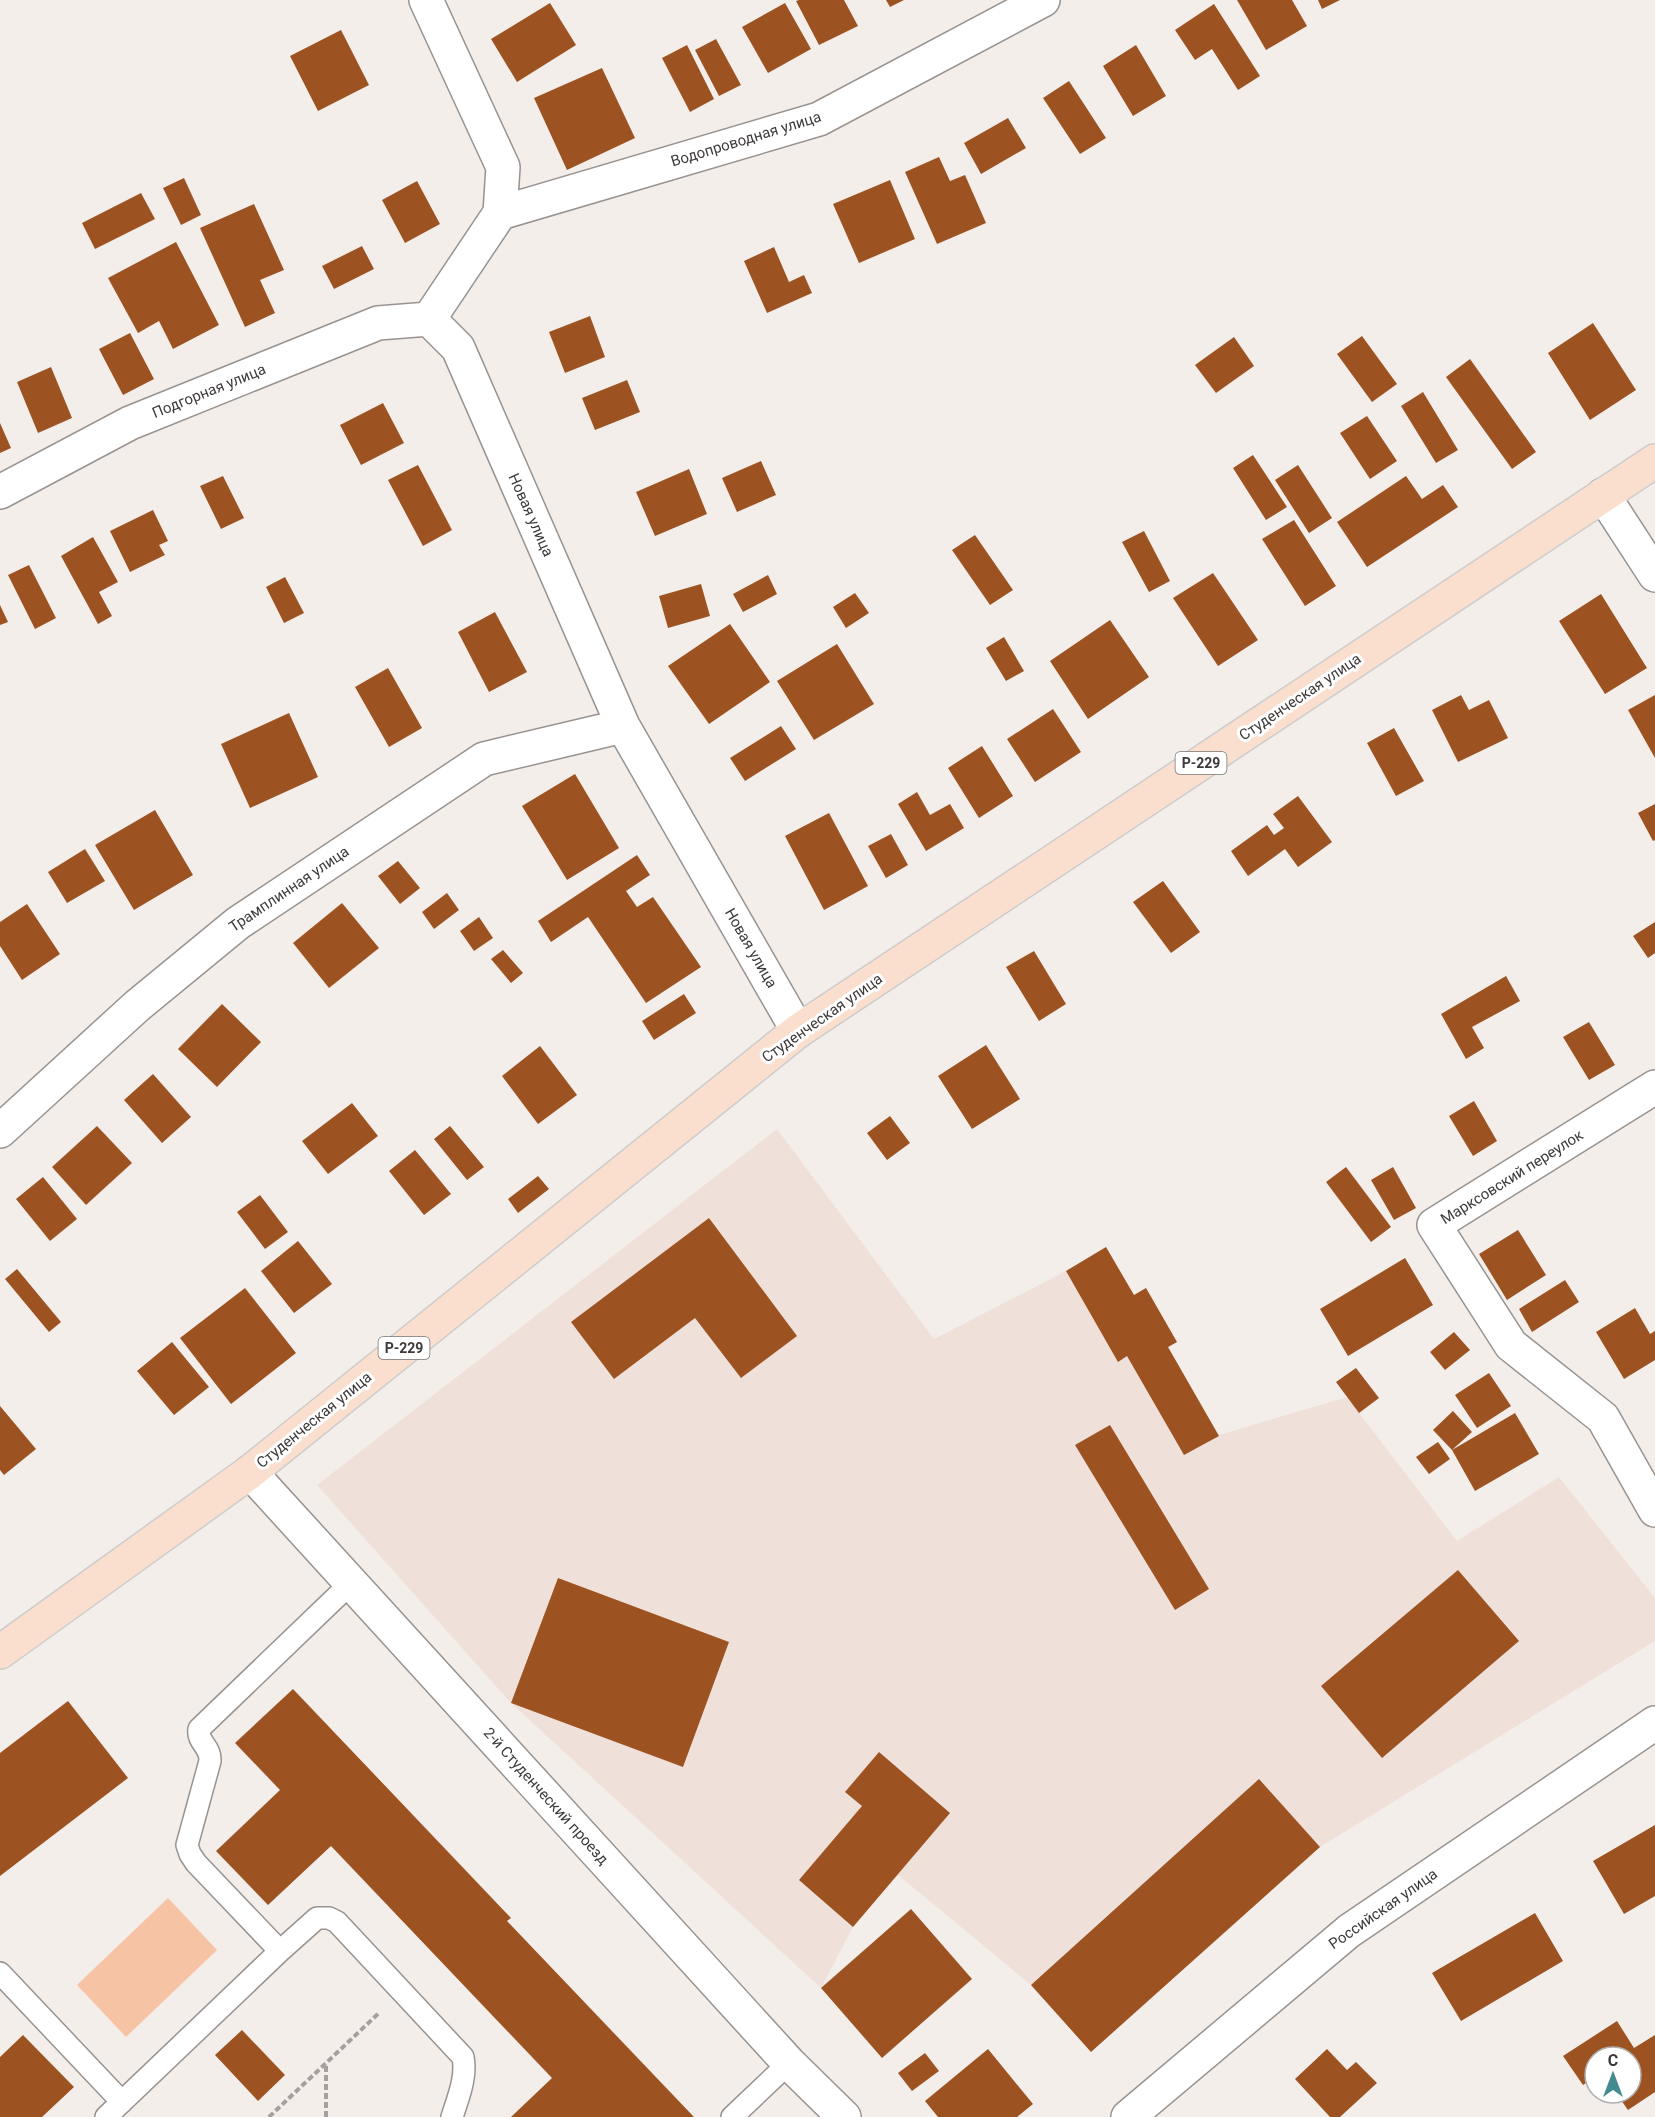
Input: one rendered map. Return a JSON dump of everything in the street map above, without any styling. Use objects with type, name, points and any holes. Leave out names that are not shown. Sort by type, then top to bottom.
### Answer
[{"type":"main road","name":"Студенческая улица","points":[[0,1652],[250,1472],[798,1031],[1655,461]]},
{"type":"street","points":[[426,0],[503,167],[500,213],[429,320]]},
{"type":"street","name":"Водопроводная улица","points":[[500,213],[819,119],[1043,0]]},
{"type":"street","name":"Подгорная улица","points":[[0,492],[130,423],[378,323],[429,320]]},
{"type":"street","name":"Новая улица","points":[[429,320],[458,348],[623,726],[798,1031]]},
{"type":"street","points":[[1604,495],[1655,575]]},
{"type":"street","name":"Трамплинная улица","points":[[0,1131],[137,1006],[238,923],[484,759],[623,726]]},
{"type":"street","name":"Марксовский переулок","points":[[1655,1087],[1434,1225],[1511,1345],[1603,1418],[1655,1510]]},
{"type":"street","name":"2-й Студенческий проезд","points":[[250,1472],[789,2063],[844,2117]]},
{"type":"street","name":"Российская улица","points":[[1128,2117],[1349,1931],[1655,1723]]},
{"type":"lane","points":[[280,1951],[190,1854],[187,1845],[188,1834],[210,1761],[210,1750],[201,1740],[200,1729],[351,1583]]},
{"type":"lane","points":[[106,2117],[280,1951],[318,1918],[329,1918],[337,1922],[463,2057],[464,2077],[452,2117]]},
{"type":"lane","points":[[0,1973],[122,2102]]},
{"type":"lane","points":[[732,2117],[789,2063]]},
{"type":"path","points":[[269,2117],[402,1991]]},
{"type":"path","points":[[326,2117],[327,2063]]},
{"type":"shaded area","points":[[777,1129],[934,1339],[1066,1271],[1106,1247],[1134,1295],[1146,1288],[1177,1342],[1168,1348],[1219,1435],[1347,1397],[1457,1541],[1559,1477],[1655,1598],[1655,1641],[1320,1847],[1091,2052],[1031,1985],[898,1875],[853,1927],[821,1988],[511,1703],[317,1485]]},
{"type":"shaded area","points":[[168,1898],[217,1950],[126,2037],[77,1985]]},
{"type":"building","points":[[844,0],[858,26],[819,45],[796,1]]},
{"type":"building","points":[[886,0],[904,0],[890,7]]},
{"type":"building","points":[[1237,0],[1292,0],[1307,26],[1266,50]]},
{"type":"building","points":[[1318,0],[1340,0],[1322,9]]},
{"type":"building","points":[[550,3],[576,45],[517,82],[491,39]]},
{"type":"building","points":[[785,3],[811,49],[768,73],[742,27]]},
{"type":"building","points":[[1214,4],[1260,76],[1238,90],[1212,49],[1195,60],[1175,30]]},
{"type":"building","points":[[341,30],[369,85],[318,111],[290,56]]},
{"type":"building","points":[[716,39],[741,85],[719,96],[695,50]]},
{"type":"building","points":[[687,45],[714,99],[690,112],[662,58]]},
{"type":"building","points":[[1136,45],[1166,96],[1133,116],[1103,66]]},
{"type":"building","points":[[602,68],[635,138],[567,170],[534,98]]},
{"type":"building","points":[[1069,81],[1106,138],[1080,154],[1043,98]]},
{"type":"building","points":[[1008,118],[1026,148],[981,174],[964,143]]},
{"type":"building","points":[[939,157],[950,181],[965,175],[986,223],[937,244],[905,172]]},
{"type":"building","points":[[184,178],[201,215],[181,225],[163,188]]},
{"type":"building","points":[[890,180],[915,239],[859,263],[833,204]]},
{"type":"building","points":[[417,181],[440,224],[405,243],[382,200]]},
{"type":"building","points":[[141,193],[155,219],[95,249],[82,223]]},
{"type":"building","points":[[254,204],[284,270],[260,280],[275,313],[245,327],[200,228]]},
{"type":"building","points":[[176,242],[219,325],[173,349],[159,321],[138,333],[108,278]]},
{"type":"building","points":[[362,246],[374,269],[334,289],[322,266]]},
{"type":"building","points":[[774,247],[789,282],[804,275],[812,293],[767,313],[744,261]]},
{"type":"building","points":[[590,316],[605,357],[565,373],[549,332]]},
{"type":"building","points":[[1593,323],[1636,390],[1590,420],[1548,353]]},
{"type":"building","points":[[130,333],[154,379],[123,395],[99,349]]},
{"type":"building","points":[[1362,336],[1397,384],[1372,402],[1337,354]]},
{"type":"building","points":[[1234,337],[1254,366],[1216,393],[1195,365]]},
{"type":"building","points":[[1470,359],[1536,452],[1512,469],[1446,377]]},
{"type":"building","points":[[51,367],[72,418],[38,433],[17,382]]},
{"type":"building","points":[[627,380],[640,412],[595,430],[582,398]]},
{"type":"building","points":[[1423,392],[1458,450],[1436,463],[1401,406]]},
{"type":"building","points":[[383,403],[404,443],[361,465],[340,425]]},
{"type":"building","points":[[1367,416],[1397,461],[1370,479],[1340,433]]},
{"type":"building","points":[[0,423],[11,448],[0,453]]},
{"type":"building","points":[[1253,455],[1287,507],[1266,520],[1233,468]]},
{"type":"building","points":[[761,461],[776,495],[737,512],[722,478]]},
{"type":"building","points":[[418,465],[452,530],[423,546],[388,480]]},
{"type":"building","points":[[1298,465],[1332,518],[1309,533],[1275,480]]},
{"type":"building","points":[[689,469],[707,514],[655,536],[636,492]]},
{"type":"building","points":[[223,476],[244,518],[221,529],[200,486]]},
{"type":"building","points":[[1406,476],[1422,499],[1443,485],[1458,507],[1367,567],[1337,522]]},
{"type":"building","points":[[153,510],[168,541],[159,545],[165,555],[130,572],[110,531]]},
{"type":"building","points":[[1294,520],[1336,586],[1305,606],[1262,539]]},
{"type":"building","points":[[1144,531],[1170,581],[1149,592],[1122,542]]},
{"type":"building","points":[[975,535],[1013,590],[990,605],[952,550]]},
{"type":"building","points":[[93,537],[118,582],[99,592],[112,616],[98,624],[61,556]]},
{"type":"building","points":[[29,565],[56,618],[35,629],[8,575]]},
{"type":"building","points":[[1213,573],[1258,640],[1218,666],[1173,598]]},
{"type":"building","points":[[768,575],[777,594],[743,612],[733,594]]},
{"type":"building","points":[[285,577],[304,613],[284,623],[266,587]]},
{"type":"building","points":[[701,584],[710,616],[668,628],[659,596]]},
{"type":"building","points":[[855,593],[869,613],[846,628],[833,607]]},
{"type":"building","points":[[1601,594],[1647,668],[1605,694],[1559,621]]},
{"type":"building","points":[[0,605],[8,622],[0,625]]},
{"type":"building","points":[[495,612],[527,672],[489,692],[458,632]]},
{"type":"building","points":[[1110,620],[1149,677],[1088,719],[1050,661]]},
{"type":"building","points":[[730,624],[770,682],[709,724],[668,666]]},
{"type":"building","points":[[1004,637],[1024,671],[1006,681],[986,648]]},
{"type":"building","points":[[837,644],[874,704],[814,740],[777,681]]},
{"type":"building","points":[[388,668],[422,728],[389,747],[355,687]]},
{"type":"building","points":[[1461,695],[1469,710],[1489,700],[1508,738],[1458,762],[1432,710]]},
{"type":"building","points":[[1655,695],[1655,758],[1628,710]]},
{"type":"building","points":[[1053,709],[1081,752],[1035,782],[1007,739]]},
{"type":"building","points":[[289,713],[318,777],[250,808],[221,744]]},
{"type":"building","points":[[781,726],[796,749],[745,781],[730,758]]},
{"type":"building","points":[[1394,728],[1424,781],[1396,796],[1367,743]]},
{"type":"building","points":[[982,746],[1013,796],[979,818],[948,768]]},
{"type":"building","points":[[575,774],[619,848],[567,880],[522,806]]},
{"type":"building","points":[[917,792],[930,815],[950,804],[964,828],[926,851],[898,804]]},
{"type":"building","points":[[1298,796],[1332,842],[1298,867],[1285,849],[1248,876],[1231,851],[1267,825],[1274,835],[1284,828],[1273,814]]},
{"type":"building","points":[[1655,804],[1655,840],[1653,841],[1638,813]]},
{"type":"building","points":[[155,810],[193,875],[134,910],[95,845]]},
{"type":"building","points":[[829,813],[868,886],[824,910],[785,836]]},
{"type":"building","points":[[891,834],[908,865],[886,878],[868,846]]},
{"type":"building","points":[[85,849],[105,881],[67,903],[48,872]]},
{"type":"building","points":[[637,855],[650,875],[626,891],[637,907],[653,897],[701,967],[646,1003],[588,917],[551,942],[538,921]]},
{"type":"building","points":[[398,861],[420,888],[400,904],[378,876]]},
{"type":"building","points":[[1163,881],[1200,932],[1171,953],[1133,902]]},
{"type":"building","points":[[447,893],[459,910],[434,929],[422,912]]},
{"type":"building","points":[[342,903],[379,948],[329,988],[293,943]]},
{"type":"building","points":[[27,904],[60,954],[22,980],[0,946],[0,922]]},
{"type":"building","points":[[479,917],[493,938],[474,951],[460,931]]},
{"type":"building","points":[[1655,922],[1655,953],[1648,958],[1633,936]]},
{"type":"building","points":[[503,950],[523,973],[511,983],[491,959]]},
{"type":"building","points":[[1034,951],[1066,1004],[1039,1021],[1006,967]]},
{"type":"building","points":[[1506,976],[1520,1001],[1472,1027],[1484,1048],[1466,1059],[1441,1014]]},
{"type":"building","points":[[684,994],[696,1013],[654,1040],[642,1021]]},
{"type":"building","points":[[222,1004],[261,1042],[217,1087],[178,1049]]},
{"type":"building","points":[[1589,1022],[1615,1065],[1589,1080],[1563,1037]]},
{"type":"building","points":[[986,1045],[1020,1099],[972,1129],[938,1076]]},
{"type":"building","points":[[540,1046],[577,1095],[538,1124],[502,1076]]},
{"type":"building","points":[[153,1074],[191,1117],[162,1143],[124,1100]]},
{"type":"building","points":[[1474,1101],[1497,1141],[1473,1156],[1449,1116]]},
{"type":"building","points":[[352,1103],[378,1136],[328,1174],[302,1141]]},
{"type":"building","points":[[890,1116],[910,1143],[887,1160],[867,1133]]},
{"type":"building","points":[[97,1126],[132,1163],[86,1205],[52,1167]]},
{"type":"building","points":[[450,1126],[484,1167],[467,1180],[434,1139]]},
{"type":"building","points":[[415,1150],[451,1194],[424,1215],[389,1171]]},
{"type":"building","points":[[1346,1167],[1391,1227],[1371,1242],[1326,1182]]},
{"type":"building","points":[[1393,1167],[1416,1208],[1394,1220],[1371,1180]]},
{"type":"building","points":[[538,1176],[549,1189],[518,1213],[508,1199]]},
{"type":"building","points":[[43,1177],[77,1219],[50,1241],[16,1199]]},
{"type":"building","points":[[260,1195],[288,1232],[265,1249],[237,1212]]},
{"type":"building","points":[[709,1218],[797,1336],[741,1378],[695,1318],[614,1379],[571,1322]]},
{"type":"building","points":[[1518,1230],[1546,1275],[1507,1300],[1479,1254]]},
{"type":"building","points":[[298,1241],[332,1284],[294,1313],[261,1271]]},
{"type":"building","points":[[1106,1247],[1134,1295],[1146,1288],[1177,1342],[1168,1347],[1219,1436],[1184,1455],[1127,1356],[1118,1362],[1066,1271]]},
{"type":"building","points":[[1405,1258],[1433,1305],[1348,1356],[1320,1309]]},
{"type":"building","points":[[17,1269],[61,1322],[49,1332],[5,1279]]},
{"type":"building","points":[[1565,1280],[1579,1302],[1532,1332],[1519,1309]]},
{"type":"building","points":[[245,1288],[296,1353],[231,1404],[180,1338]]},
{"type":"building","points":[[1635,1308],[1650,1334],[1655,1331],[1655,1360],[1624,1379],[1596,1332]]},
{"type":"building","points":[[1454,1332],[1470,1350],[1445,1370],[1430,1352]]},
{"type":"building","points":[[172,1342],[209,1387],[174,1415],[137,1371]]},
{"type":"building","points":[[1356,1368],[1379,1398],[1359,1413],[1336,1382]]},
{"type":"building","points":[[1489,1373],[1511,1406],[1477,1428],[1455,1395]]},
{"type":"building","points":[[0,1406],[36,1449],[4,1475],[0,1470]]},
{"type":"building","points":[[1453,1411],[1472,1432],[1452,1450],[1433,1430]]},
{"type":"building","points":[[1515,1413],[1539,1454],[1475,1491],[1452,1450]]},
{"type":"building","points":[[1110,1425],[1209,1589],[1175,1610],[1075,1445]]},
{"type":"building","points":[[1438,1442],[1450,1459],[1429,1474],[1416,1457]]},
{"type":"building","points":[[1458,1570],[1519,1641],[1382,1758],[1321,1686]]},
{"type":"building","points":[[558,1578],[729,1642],[683,1767],[511,1703]]},
{"type":"building","points":[[293,1689],[511,1918],[507,1921],[694,2117],[511,2117],[552,2078],[331,1846],[268,1905],[216,1851],[280,1790],[235,1743]]},
{"type":"building","points":[[68,1701],[128,1778],[0,1876],[0,1753]]},
{"type":"building","points":[[879,1752],[950,1813],[853,1927],[799,1880],[862,1806],[845,1792]]},
{"type":"building","points":[[1259,1779],[1320,1847],[1091,2052],[1031,1985]]},
{"type":"building","points":[[1655,1825],[1655,1896],[1624,1914],[1593,1861]]},
{"type":"building","points":[[911,1909],[972,1979],[882,2058],[821,1988]]},
{"type":"building","points":[[1535,1913],[1563,1961],[1461,2021],[1432,1973]]},
{"type":"building","points":[[1617,2021],[1632,2045],[1583,2045],[1583,2085],[1563,2056]]},
{"type":"building","points":[[242,2030],[285,2075],[258,2101],[215,2055]]},
{"type":"building","points":[[23,2035],[74,2087],[42,2117],[0,2117],[0,2057]]},
{"type":"building","points":[[1655,2035],[1655,2092],[1643,2100],[1643,2045],[1639,2045]]},
{"type":"building","points":[[988,2049],[1033,2104],[1017,2117],[938,2117],[925,2101]]},
{"type":"building","points":[[1327,2049],[1347,2070],[1356,2062],[1377,2083],[1340,2117],[1330,2117],[1295,2079]]},
{"type":"building","points":[[925,2053],[939,2071],[912,2091],[898,2073]]},
{"type":"building","points":[[1624,2105],[1636,2105],[1628,2110]]}]
